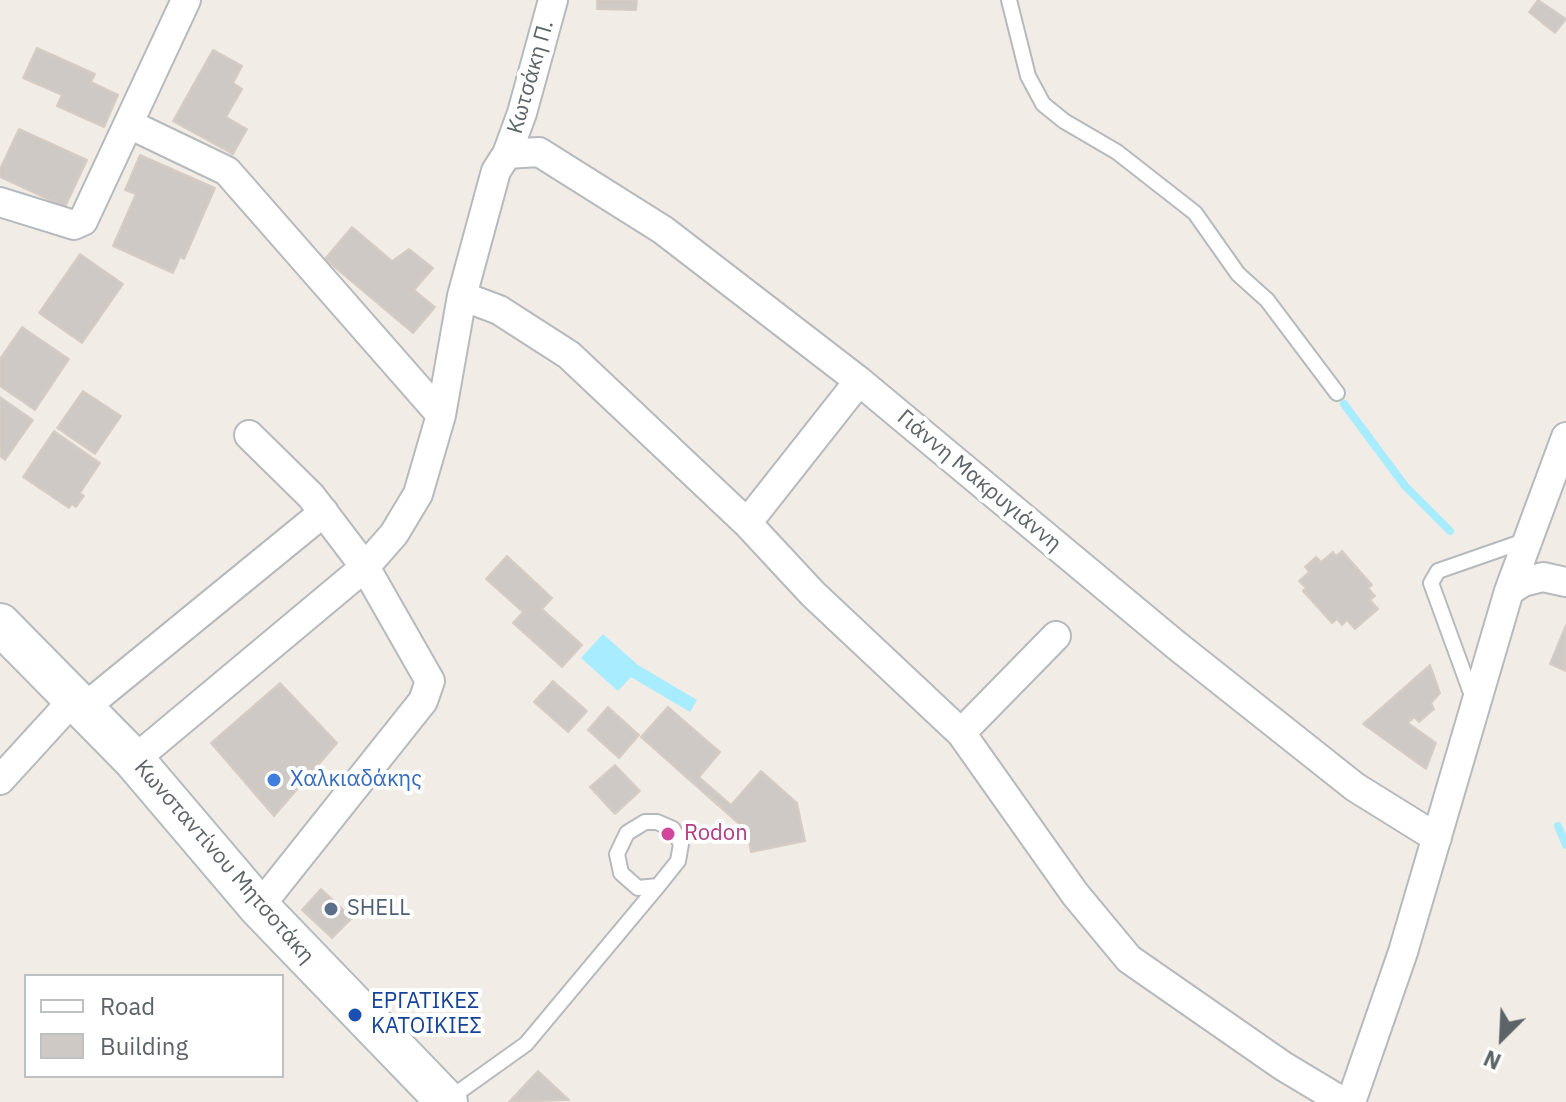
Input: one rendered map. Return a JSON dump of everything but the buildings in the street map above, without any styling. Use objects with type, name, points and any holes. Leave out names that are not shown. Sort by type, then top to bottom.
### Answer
[{"type":"main road","name":"Κωνσταντίνου Μητσοτάκη","points":[[0,624],[134,760],[259,907],[446,1101]]},
{"type":"street","points":[[0,202],[74,225],[83,221],[186,0]]},
{"type":"street","name":"Κωτσάκη Π.","points":[[134,760],[365,567],[394,534],[418,494],[441,415],[462,296],[496,171],[507,154],[546,34],[553,0]]},
{"type":"street","points":[[129,124],[227,171],[441,415]]},
{"type":"street","name":"Γιάννη Μακρυγιάννη","points":[[507,154],[539,152],[663,230],[859,381],[1176,645],[1332,770],[1437,838]]},
{"type":"street","points":[[462,296],[499,310],[569,355],[747,523],[813,594],[961,733],[1075,894],[1129,959],[1283,1066],[1343,1102]]},
{"type":"street","points":[[747,523],[859,381]]},
{"type":"street","points":[[249,435],[324,512],[365,567],[430,681],[429,691],[259,907]]},
{"type":"street","points":[[1351,1102],[1403,952],[1509,591],[1566,437]]},
{"type":"street","points":[[0,780],[79,704],[324,512]]},
{"type":"street","points":[[1509,591],[1523,582],[1543,577],[1566,582]]},
{"type":"street","points":[[961,733],[1056,636]]},
{"type":"lane","points":[[1009,0],[1028,76],[1043,104],[1064,121],[1117,152],[1195,213],[1238,274],[1267,300],[1337,393]]},
{"type":"lane","points":[[1475,705],[1431,583],[1438,571],[1527,540]]},
{"type":"lane","points":[[446,1101],[526,1044],[658,886],[678,861],[681,844],[673,829],[657,822],[645,822],[627,833],[617,854],[621,873],[638,888],[658,886]]},
{"type":"water","points":[[603,634],[638,665],[697,700],[690,712],[631,677],[618,691],[581,658]]},
{"type":"waterway","points":[[1344,404],[1405,486],[1450,531]]},
{"type":"waterway","points":[[1558,826],[1566,845]]},
{"type":"place","name":"Χαλκιαδάκης","points":[[274,780]]},
{"type":"place","name":"Rodon","points":[[668,834]]},
{"type":"place","name":"SHELL","points":[[331,909]]},
{"type":"place","name":"ΕΡΓΑΤΙΚΕΣ ΚΑΤΟΙΚΙΕΣ","points":[[355,1015]]}]
